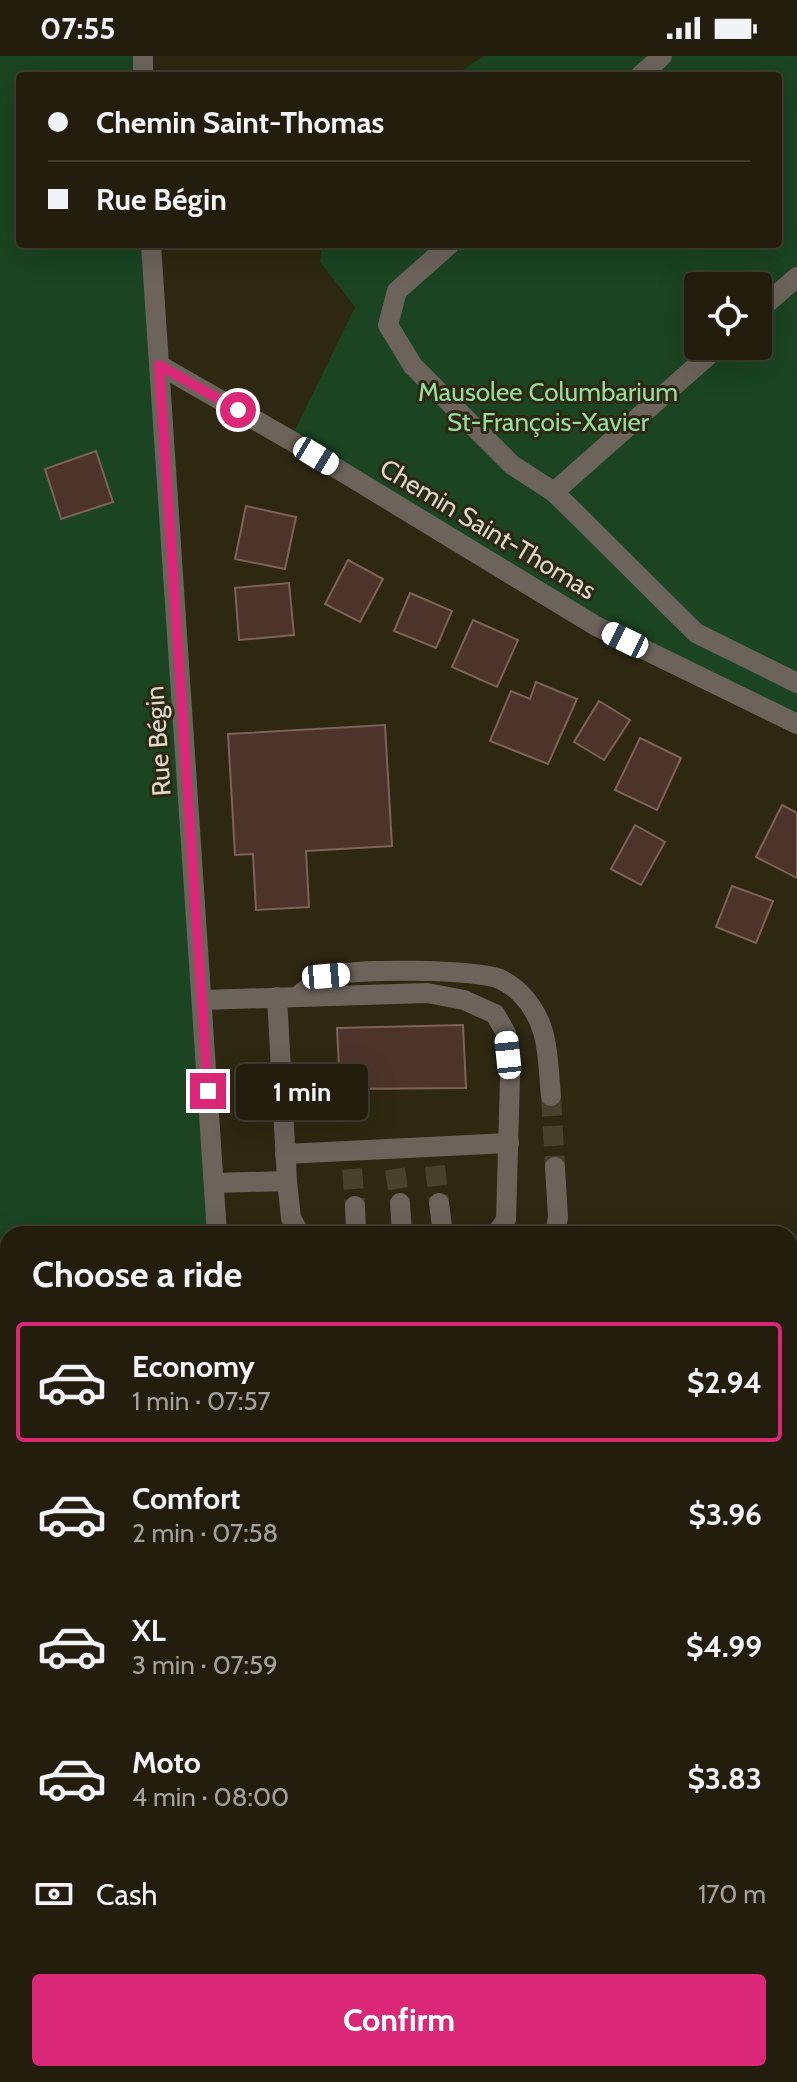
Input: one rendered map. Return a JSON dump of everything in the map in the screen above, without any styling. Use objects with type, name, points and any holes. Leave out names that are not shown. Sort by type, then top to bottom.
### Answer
[{"type":"street","points":[[644,72],[662,56]]},
{"type":"street","name":"Rue Bégin","points":[[151,248],[217,1226]]},
{"type":"street","points":[[445,248],[397,291],[388,325],[413,366],[512,465],[554,492],[696,633],[797,683]]},
{"type":"street","points":[[772,299],[797,277]]},
{"type":"street","points":[[554,492],[703,360]]},
{"type":"street","name":"Chemin Saint-Thomas","points":[[159,365],[290,440],[596,626],[797,724]]},
{"type":"street","points":[[287,997],[326,976],[424,971],[499,979],[518,990],[534,1009],[545,1031],[551,1096]]},
{"type":"street","points":[[202,1000],[427,993],[464,1000],[495,1014],[506,1033],[510,1077],[506,1220],[502,1226]]},
{"type":"street","points":[[287,997],[285,1154],[291,1218],[296,1226]]},
{"type":"street","points":[[285,1154],[351,1160],[395,1158],[434,1156],[509,1143]]},
{"type":"street","points":[[555,1167],[556,1226]]},
{"type":"street","points":[[214,1183],[287,1181]]},
{"type":"street","points":[[400,1203],[401,1226]]},
{"type":"street","points":[[439,1203],[442,1226]]},
{"type":"street","points":[[355,1206],[356,1226]]},
{"type":"green space","points":[[0,56],[143,56],[143,72],[16,72],[16,248],[151,248],[216,1226],[0,1226]]},
{"type":"green space","name":"Mausolee Columbarium St-François-Xavier","points":[[484,56],[797,56],[797,724],[596,626],[290,440],[355,307],[320,262],[322,248],[782,248],[782,72],[459,72]]},
{"type":"building","points":[[96,451],[113,502],[61,519],[45,469]]},
{"type":"building","points":[[246,506],[296,517],[285,569],[235,559]]},
{"type":"building","points":[[348,560],[383,579],[360,622],[325,604]]},
{"type":"building","points":[[289,583],[294,635],[239,640],[235,588]]},
{"type":"building","points":[[410,593],[452,611],[436,648],[394,631]]},
{"type":"building","points":[[473,620],[518,640],[497,687],[452,667]]},
{"type":"building","points":[[536,682],[577,699],[548,764],[490,741],[511,691],[530,699]]},
{"type":"building","points":[[599,701],[630,720],[604,760],[574,742]]},
{"type":"building","points":[[385,725],[392,846],[306,851],[309,907],[256,910],[253,854],[235,855],[228,734]]},
{"type":"building","points":[[640,738],[681,758],[657,810],[615,790]]},
{"type":"building","points":[[782,805],[797,813],[797,878],[756,857]]},
{"type":"building","points":[[635,825],[665,842],[641,885],[611,869]]},
{"type":"building","points":[[732,886],[773,901],[756,943],[716,927]]},
{"type":"building","points":[[463,1025],[466,1088],[340,1089],[337,1028]]},
{"type":"tunnel","points":[[551,1096],[555,1167]]},
{"type":"tunnel","points":[[435,1166],[439,1203]]},
{"type":"tunnel","points":[[352,1169],[355,1206]]},
{"type":"tunnel","points":[[395,1169],[400,1203]]},
{"type":"route","points":[[208,1091],[159,365],[238,410]]}]
